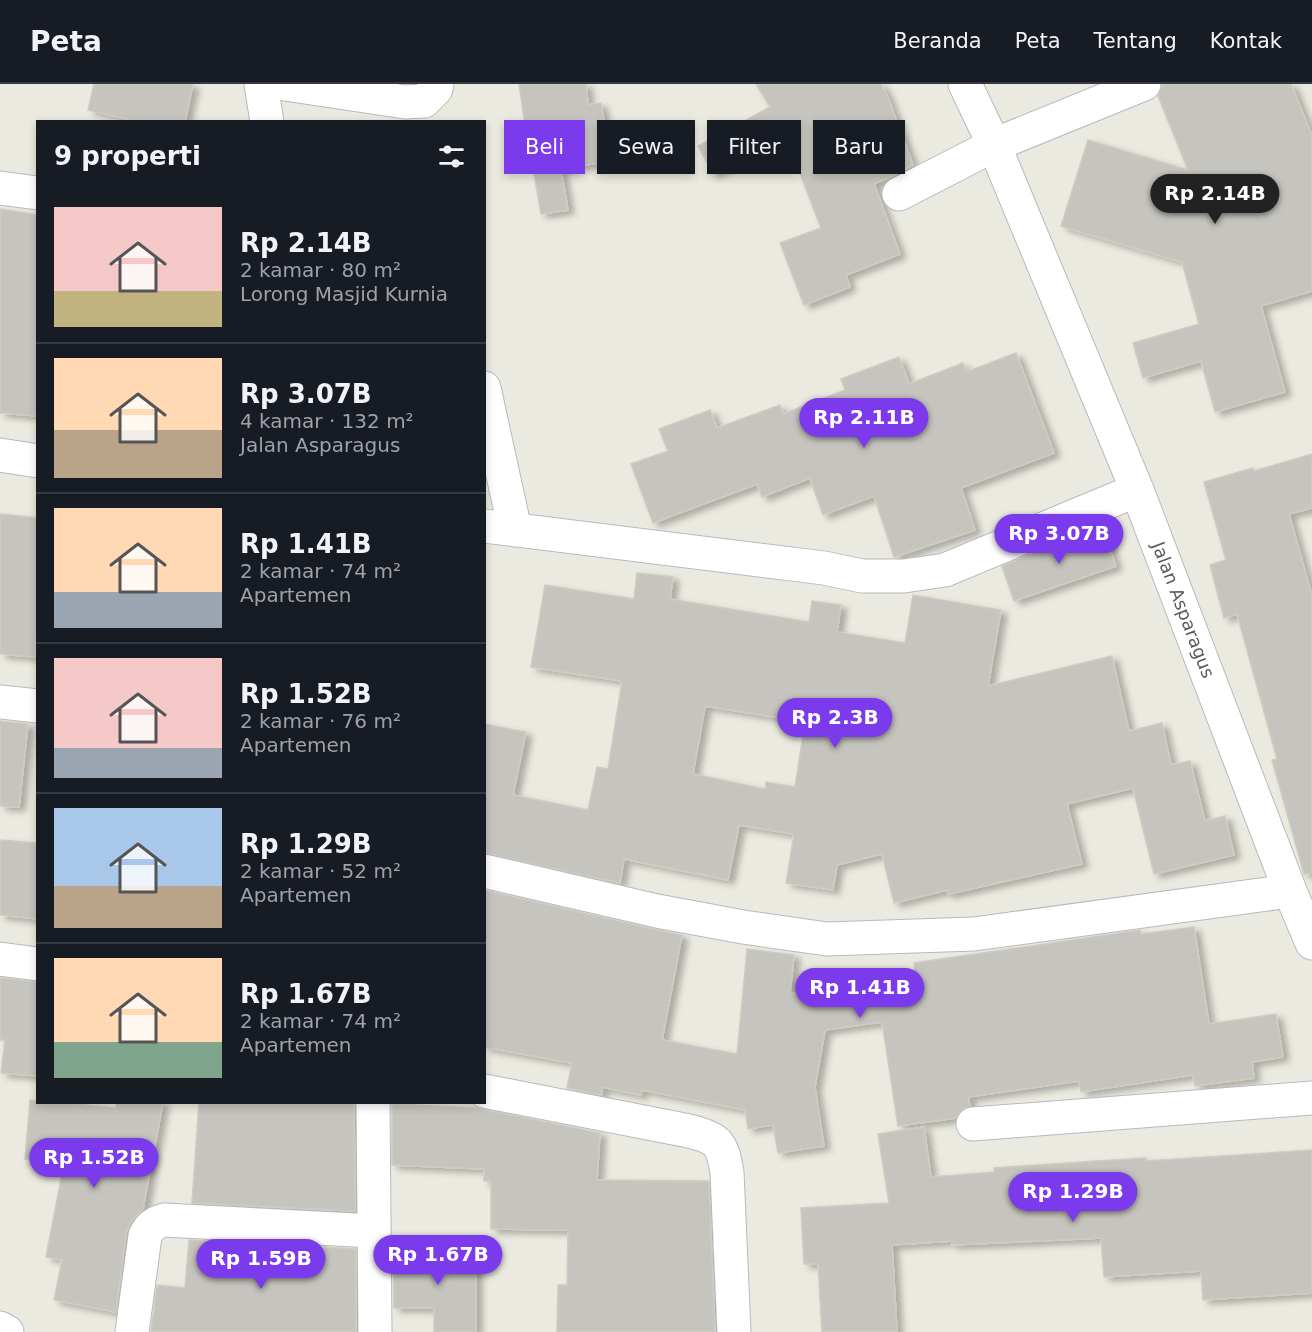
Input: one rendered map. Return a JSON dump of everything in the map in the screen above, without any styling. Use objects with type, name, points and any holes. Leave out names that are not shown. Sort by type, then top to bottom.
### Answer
[{"type":"street","points":[[261,84],[267,120]]},
{"type":"street","points":[[285,84],[405,102],[429,102]]},
{"type":"street","name":"Jalan Asparagus","points":[[966,84],[994,145],[1137,490],[1312,944]]},
{"type":"street","points":[[899,194],[994,145],[1144,84]]},
{"type":"street","points":[[0,188],[36,194]]},
{"type":"street","points":[[486,406],[500,528],[824,568],[862,576],[904,576],[945,570],[1137,490]]},
{"type":"street","points":[[0,455],[36,461]]},
{"type":"street","points":[[0,702],[36,706]]},
{"type":"street","points":[[486,871],[657,911],[742,927],[827,939],[974,934],[1290,891]]},
{"type":"street","points":[[0,959],[36,964]]},
{"type":"street","points":[[486,1091],[695,1132],[716,1142],[723,1154],[727,1172],[734,1332]]},
{"type":"street","points":[[973,1124],[1312,1098]]},
{"type":"street","points":[[373,1104],[375,1332]]},
{"type":"street","points":[[132,1332],[145,1236],[148,1228],[155,1223],[164,1220],[374,1232]]},
{"type":"street","points":[[0,1328],[7,1332]]},
{"type":"building","points":[[94,84],[193,84],[185,120],[132,120],[88,110]]},
{"type":"building","points":[[519,84],[586,84],[588,105],[601,103],[604,120],[597,120],[597,163],[585,165],[585,120],[524,120]]},
{"type":"building","points":[[756,84],[881,84],[896,120],[813,120],[813,174],[896,174],[874,184],[900,254],[846,275],[850,287],[804,305],[780,243],[821,228],[800,174],[801,120],[746,120],[770,107]]},
{"type":"building","points":[[1162,84],[1291,84],[1312,136],[1312,291],[1261,306],[1285,392],[1215,412],[1201,361],[1143,378],[1133,343],[1199,324],[1182,262],[1061,226],[1088,140],[1188,170],[1158,96]]},
{"type":"building","points":[[707,141],[707,163],[698,146]]},
{"type":"building","points":[[905,143],[913,165],[905,169]]},
{"type":"building","points":[[534,174],[562,174],[568,210],[541,214]]},
{"type":"building","points":[[0,209],[36,215],[36,416],[0,413]]},
{"type":"building","points":[[1016,353],[1054,453],[961,488],[975,530],[894,557],[874,496],[823,515],[810,478],[762,497],[757,484],[653,523],[631,464],[668,451],[659,429],[710,410],[717,428],[780,405],[783,414],[845,390],[841,379],[899,357],[909,384],[963,363],[966,372]]},
{"type":"building","points":[[1312,454],[1312,508],[1289,514],[1312,596],[1312,873],[1304,874],[1272,760],[1277,759],[1237,614],[1224,618],[1210,565],[1226,560],[1204,482],[1253,468],[1254,471]]},
{"type":"building","points":[[0,514],[36,518],[35,657],[0,654]]},
{"type":"building","points":[[1103,529],[1116,566],[1014,601],[1002,566]]},
{"type":"building","points":[[637,573],[673,577],[670,599],[809,622],[812,601],[841,605],[837,632],[905,643],[913,595],[1001,610],[988,686],[1112,656],[1129,731],[1162,723],[1171,765],[1190,761],[1205,821],[1225,816],[1234,855],[1154,874],[1133,788],[1067,804],[1082,864],[948,894],[947,890],[894,903],[882,854],[837,865],[833,890],[786,883],[794,834],[739,825],[728,880],[624,859],[620,883],[486,853],[486,724],[526,732],[513,795],[588,810],[597,767],[608,769],[622,681],[531,667],[545,585],[634,599]],"holes":[[[705,706],[805,722],[795,787],[766,782],[765,789],[693,774]]]},
{"type":"building","points":[[0,721],[28,724],[19,807],[0,806]]},
{"type":"building","points":[[0,840],[36,843],[36,919],[0,915]]},
{"type":"building","points":[[486,890],[682,935],[662,1040],[737,1054],[747,949],[794,955],[790,994],[915,975],[914,963],[1140,930],[1141,934],[1194,927],[1209,1024],[1276,1014],[1283,1057],[1252,1062],[1254,1078],[1195,1086],[1193,1075],[1081,1092],[1079,1081],[968,1097],[970,1106],[962,1109],[956,1118],[898,1126],[882,1022],[825,1030],[815,1087],[824,1146],[778,1153],[773,1125],[748,1129],[745,1110],[642,1090],[641,1095],[602,1087],[602,1095],[567,1088],[572,1063],[486,1047]]},
{"type":"building","points":[[0,978],[36,982],[36,1076],[1,1073],[5,1040],[0,1040]]},
{"type":"building","points":[[30,1100],[36,1101],[36,1104],[76,1104],[116,1108],[116,1104],[163,1104],[143,1209],[132,1220],[126,1233],[116,1312],[54,1300],[62,1260],[46,1257],[64,1163],[25,1159]]},
{"type":"building","points":[[199,1104],[354,1104],[355,1211],[192,1203]]},
{"type":"building","points":[[392,1104],[477,1108],[600,1133],[597,1180],[709,1181],[715,1332],[557,1332],[558,1285],[567,1285],[568,1230],[491,1229],[491,1181],[484,1181],[484,1169],[392,1165]]},
{"type":"building","points":[[924,1127],[931,1177],[994,1172],[994,1168],[1312,1150],[1312,1293],[1203,1300],[1201,1271],[1104,1277],[1101,1238],[952,1245],[952,1241],[892,1245],[897,1332],[822,1332],[818,1264],[804,1264],[801,1208],[889,1203],[878,1134]]},
{"type":"building","points":[[189,1240],[356,1249],[356,1332],[151,1332],[157,1285],[185,1288]]},
{"type":"building","points":[[393,1249],[476,1250],[476,1332],[434,1332],[434,1308],[394,1308]]}]
